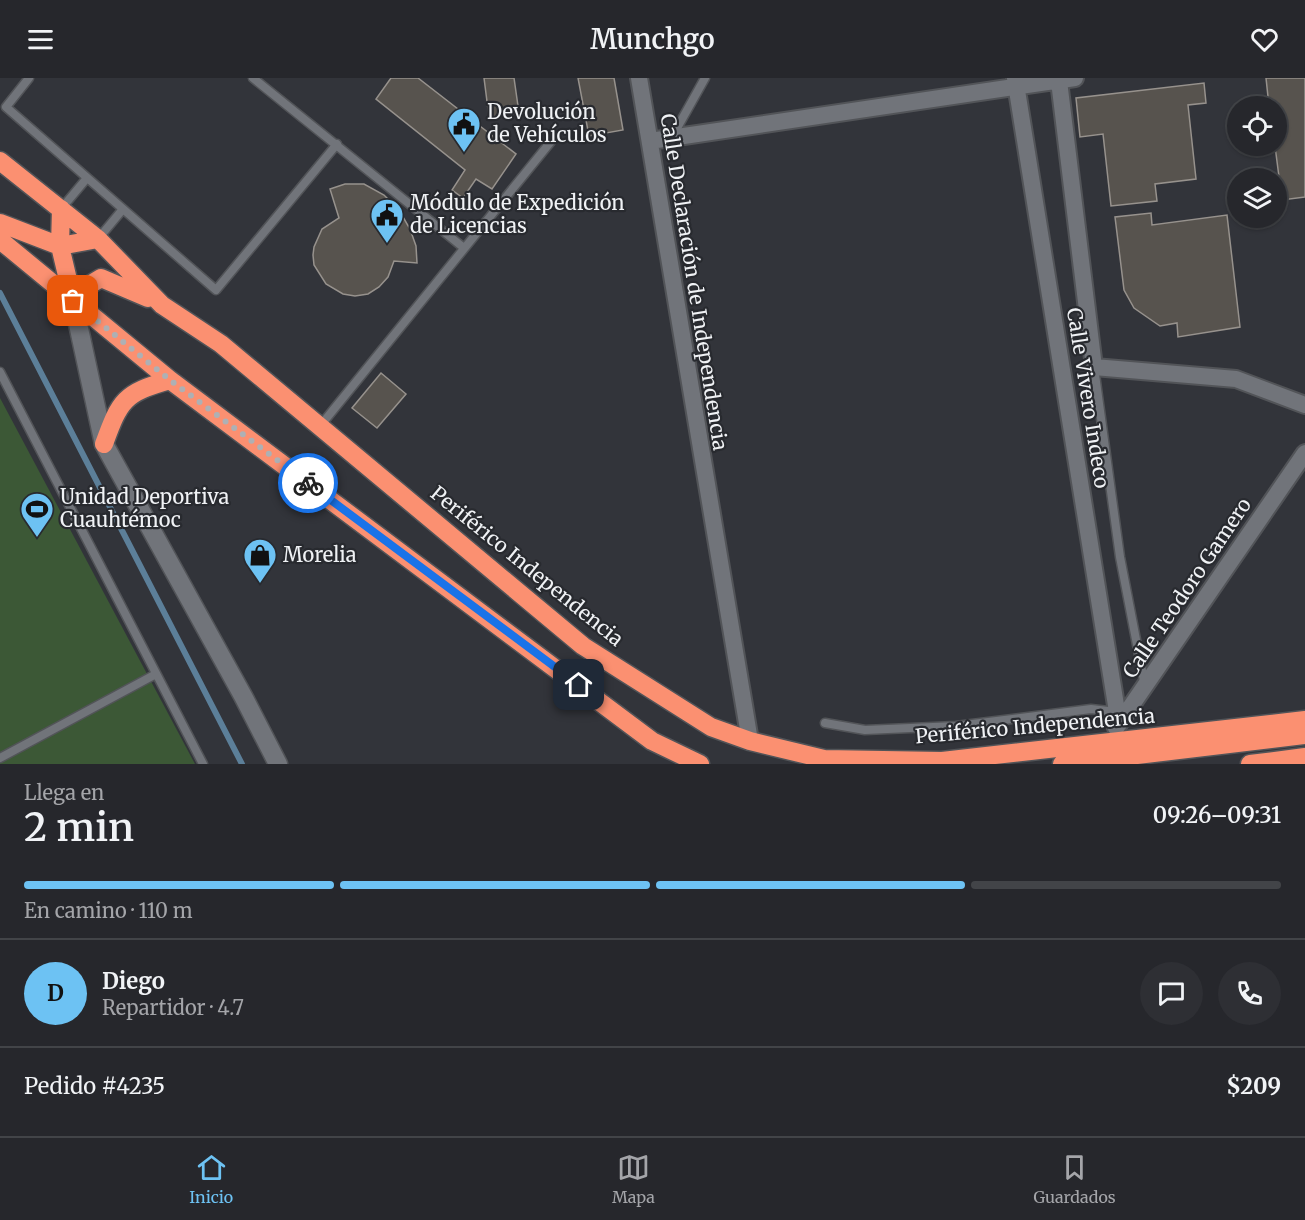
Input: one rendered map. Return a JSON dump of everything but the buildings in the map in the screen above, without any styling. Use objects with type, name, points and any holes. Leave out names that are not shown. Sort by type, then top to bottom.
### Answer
[{"type":"highway","name":"Periférico Independencia","points":[[0,161],[98,239],[162,305],[221,344],[321,425],[583,646],[711,727],[750,741],[824,759],[942,761],[1102,745],[1305,720]]},
{"type":"highway","points":[[62,209],[60,246],[73,301]]},
{"type":"highway","points":[[0,223],[60,246],[98,239]]},
{"type":"highway","points":[[0,240],[170,380],[652,741],[700,764]]},
{"type":"highway","points":[[73,301],[86,287],[102,278],[127,287],[162,305]]},
{"type":"highway","points":[[104,444],[117,408],[139,389],[170,380]]},
{"type":"highway","points":[[1062,764],[1305,735]]},
{"type":"highway","points":[[1250,764],[1305,757]]},
{"type":"highway","points":[[836,759],[857,764]]},
{"type":"street","name":"Calle Declaración de Independencia","points":[[639,78],[750,741]]},
{"type":"street","points":[[650,141],[1016,82],[1067,80],[1094,367],[1236,379],[1305,405]]},
{"type":"street","name":"Calle Vivero Indeco","points":[[1016,82],[1118,718]]},
{"type":"street","points":[[73,301],[104,444],[278,764]]},
{"type":"street","name":"Calle Teodoro Gamero","points":[[1102,745],[1118,718],[1145,686],[1305,453]]},
{"type":"lane","points":[[29,78],[6,106],[216,290],[337,144]]},
{"type":"lane","points":[[253,78],[464,248]]},
{"type":"lane","points":[[672,137],[705,78]]},
{"type":"lane","points":[[321,425],[554,139]]},
{"type":"lane","points":[[62,209],[87,178]]},
{"type":"lane","points":[[98,239],[123,209]]},
{"type":"lane","points":[[1094,367],[1120,557],[1145,686]]},
{"type":"lane","points":[[0,372],[203,764]]},
{"type":"lane","points":[[0,758],[156,674]]},
{"type":"lane","points":[[825,723],[865,730],[956,726],[1091,710],[1118,718]]},
{"type":"green space","name":"Unidad Deportiva Cuauhtémoc","points":[[0,398],[195,764],[0,764]]},
{"type":"waterway","points":[[0,293],[242,764]]},
{"type":"way so far","points":[[73,301],[170,380],[308,483]]},
{"type":"place","name":"Devolución de Vehículos","points":[[464,153]]},
{"type":"place","name":"Módulo de Expedición de Licencias","points":[[387,244]]},
{"type":"place","name":"Unidad Deportiva Cuauhtémoc","points":[[37,538]]},
{"type":"place","name":"Morelia","points":[[260,584]]},
{"type":"route","points":[[308,483],[579,685]]}]
